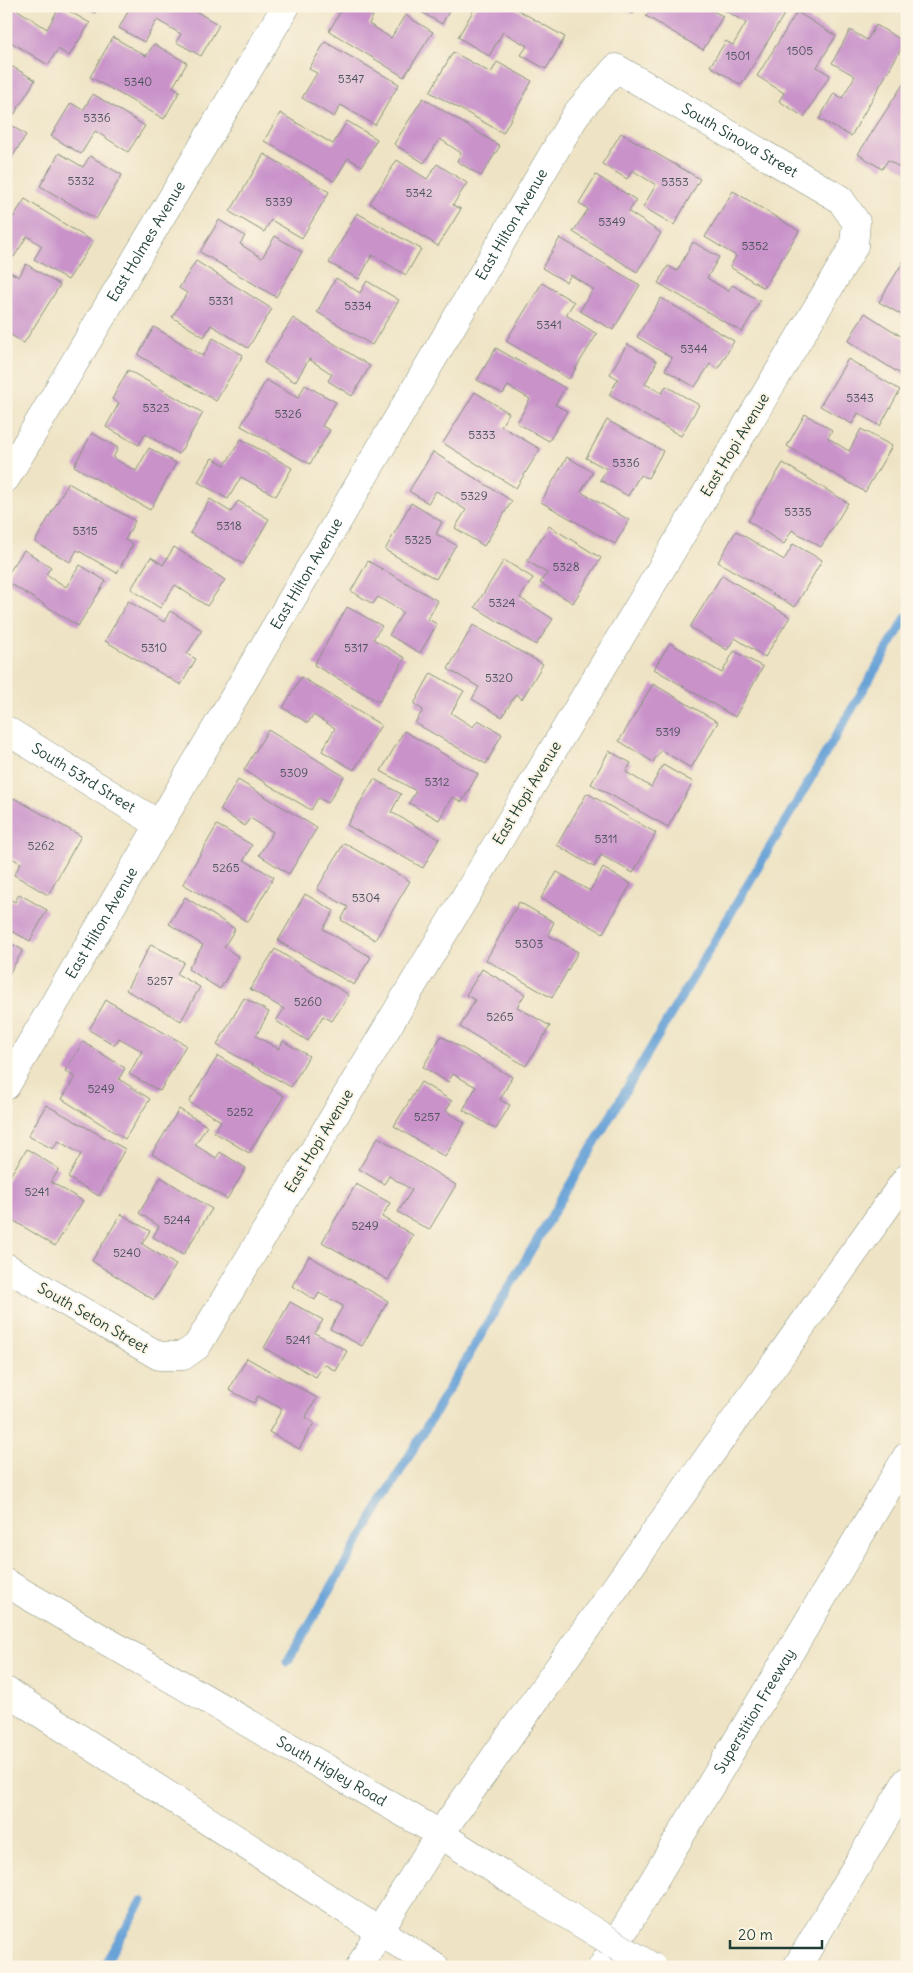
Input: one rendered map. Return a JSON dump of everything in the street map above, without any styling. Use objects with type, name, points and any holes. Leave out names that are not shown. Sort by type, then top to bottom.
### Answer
[{"type":"main road","name":"East Holmes Avenue","points":[[6,478],[286,6]]},
{"type":"main road","name":"South Sinova Street","points":[[616,68],[840,199],[856,222]]},
{"type":"main road","name":"East Hilton Avenue","points":[[6,1086],[578,112],[616,68]]},
{"type":"main road","name":"East Hopi Avenue","points":[[182,1356],[197,1346],[854,246],[856,222]]},
{"type":"main road","name":"South 53rd Street","points":[[6,730],[160,825]]},
{"type":"main road","points":[[360,1967],[379,1930],[440,1834],[907,1178]]},
{"type":"main road","name":"South Seton Street","points":[[6,1267],[159,1356],[182,1356]]},
{"type":"main road","name":"Superstition Freeway","points":[[602,1967],[907,1456]]},
{"type":"main road","name":"South Higley Road","points":[[6,1583],[440,1834],[652,1967]]},
{"type":"main road","points":[[6,1595],[36,1600]]},
{"type":"main road","points":[[6,1691],[435,1967]]},
{"type":"main road","points":[[797,1967],[907,1781]]},
{"type":"building","points":[[60,6],[90,23],[69,56],[58,49],[48,65],[6,39],[6,18],[13,7],[47,29]]},
{"type":"building","points":[[83,6],[99,6],[95,13]]},
{"type":"building","points":[[131,6],[187,6],[219,25],[201,56],[176,42],[181,34],[157,20],[144,42],[119,28]]},
{"type":"building","points":[[344,6],[357,6],[373,16],[369,24],[391,38],[405,15],[433,32],[404,77],[329,31]]},
{"type":"building","points":[[384,6],[398,6],[395,12]]},
{"type":"building","points":[[411,6],[452,6],[442,24]]},
{"type":"building","points":[[476,6],[511,6],[565,37],[546,69],[521,55],[527,46],[503,32],[489,56],[458,37]]},
{"type":"building","points":[[619,6],[637,6],[633,14]]},
{"type":"building","points":[[652,6],[713,6],[711,10],[723,16],[703,50],[646,16]]},
{"type":"building","points":[[725,6],[785,6],[788,8],[741,85],[710,66],[726,41],[733,45],[746,23],[723,9]]},
{"type":"building","points":[[797,12],[836,36],[817,67],[830,75],[804,117],[779,101],[784,93],[757,76]]},
{"type":"building","points":[[876,25],[905,42],[851,136],[819,119],[834,93],[842,98],[855,76],[832,63],[850,30],[867,40]]},
{"type":"building","points":[[113,37],[146,56],[154,44],[187,63],[173,87],[180,91],[164,119],[90,77]]},
{"type":"building","points":[[325,42],[399,84],[375,125],[341,105],[334,117],[302,98],[317,73],[309,69]]},
{"type":"building","points":[[453,52],[491,73],[497,62],[532,81],[503,133],[430,92]]},
{"type":"building","points":[[6,63],[35,80],[14,115],[6,110]]},
{"type":"building","points":[[907,78],[907,172],[888,160],[882,169],[858,154]]},
{"type":"building","points":[[93,94],[145,126],[128,152],[95,131],[81,154],[51,136],[71,103],[83,110]]},
{"type":"building","points":[[423,98],[500,146],[481,176],[457,161],[461,153],[440,139],[424,163],[394,144]]},
{"type":"building","points":[[280,113],[333,144],[347,121],[377,139],[362,166],[348,158],[334,181],[264,141]]},
{"type":"building","points":[[6,122],[26,135],[6,167]]},
{"type":"building","points":[[621,133],[700,179],[674,225],[643,207],[656,185],[632,170],[627,179],[602,164]]},
{"type":"building","points":[[59,153],[83,167],[90,156],[122,175],[96,219],[40,186]]},
{"type":"building","points":[[264,154],[329,192],[302,238],[271,220],[264,232],[230,212]]},
{"type":"building","points":[[397,160],[427,179],[437,164],[467,183],[453,205],[461,209],[438,246],[370,203]]},
{"type":"building","points":[[596,175],[636,200],[629,212],[661,233],[637,272],[573,232],[588,209],[579,203]]},
{"type":"building","points":[[733,191],[799,231],[764,288],[730,267],[736,256],[705,237]]},
{"type":"building","points":[[25,199],[93,242],[68,280],[34,259],[42,246],[27,236],[14,257],[6,253],[6,219],[10,222]]},
{"type":"building","points":[[357,213],[421,249],[406,275],[372,255],[359,279],[329,263]]},
{"type":"building","points":[[219,220],[245,236],[240,244],[262,258],[275,236],[302,252],[276,297],[200,252]]},
{"type":"building","points":[[560,238],[640,285],[613,330],[580,311],[593,289],[571,275],[566,282],[542,268]]},
{"type":"building","points":[[693,242],[719,257],[707,278],[728,291],[732,285],[760,301],[742,332],[658,283],[668,266],[677,271]]},
{"type":"building","points":[[907,255],[907,318],[879,302]]},
{"type":"building","points":[[196,261],[272,309],[248,348],[211,325],[204,337],[172,317],[187,293],[179,288]]},
{"type":"building","points":[[26,264],[60,285],[24,343],[6,332],[6,270],[19,277]]},
{"type":"building","points":[[336,278],[360,293],[367,281],[399,300],[372,345],[317,312]]},
{"type":"building","points":[[542,283],[574,302],[566,315],[597,334],[569,379],[506,341]]},
{"type":"building","points":[[661,298],[734,341],[718,369],[710,364],[695,387],[665,370],[672,358],[637,337]]},
{"type":"building","points":[[865,313],[907,340],[907,378],[848,341]]},
{"type":"building","points":[[293,318],[370,366],[352,396],[328,381],[332,374],[309,359],[295,382],[264,363]]},
{"type":"building","points":[[154,327],[203,356],[213,338],[243,355],[216,401],[138,355]]},
{"type":"building","points":[[627,344],[657,361],[645,384],[662,393],[666,386],[699,405],[681,436],[609,395],[618,379],[610,374]]},
{"type":"building","points":[[496,348],[565,388],[555,405],[567,411],[549,441],[517,423],[530,399],[508,386],[503,394],[477,380]]},
{"type":"building","points":[[848,359],[900,390],[880,426],[858,413],[852,424],[820,406]]},
{"type":"building","points":[[128,370],[203,413],[179,454],[145,434],[139,445],[106,427],[119,403],[112,399]]},
{"type":"building","points":[[266,380],[298,398],[305,385],[336,402],[322,426],[330,430],[310,464],[241,426]]},
{"type":"building","points":[[475,392],[509,413],[501,426],[540,449],[516,488],[443,443]]},
{"type":"building","points":[[805,414],[832,430],[828,438],[849,451],[861,429],[892,446],[865,492],[787,446]]},
{"type":"building","points":[[607,420],[663,451],[648,478],[640,475],[628,496],[600,480],[607,469],[586,458]]},
{"type":"building","points":[[92,433],[118,448],[113,458],[136,471],[149,448],[176,463],[150,510],[74,466]]},
{"type":"building","points":[[241,439],[292,468],[276,496],[241,477],[228,499],[198,482],[212,458],[225,465]]},
{"type":"building","points":[[433,452],[512,501],[484,546],[455,528],[466,510],[436,491],[428,503],[409,491]]},
{"type":"building","points":[[567,457],[593,472],[581,492],[629,520],[615,544],[541,502]]},
{"type":"building","points":[[783,463],[848,503],[821,547],[792,530],[784,544],[748,521]]},
{"type":"building","points":[[68,483],[135,521],[125,540],[133,544],[117,573],[77,550],[70,562],[35,542]]},
{"type":"building","points":[[210,499],[231,512],[238,501],[269,519],[243,564],[190,533]]},
{"type":"building","points":[[411,503],[442,522],[436,534],[456,545],[436,579],[385,550]]},
{"type":"building","points":[[549,526],[601,558],[573,603],[540,583],[547,573],[527,561]]},
{"type":"building","points":[[736,531],[784,560],[793,544],[822,560],[795,607],[718,562]]},
{"type":"building","points":[[174,547],[225,580],[207,606],[175,585],[160,608],[131,589],[151,557],[163,565]]},
{"type":"building","points":[[24,550],[51,567],[46,574],[66,587],[80,565],[106,581],[78,626],[6,581],[6,577]]},
{"type":"building","points":[[504,560],[533,578],[520,598],[553,619],[536,645],[475,607]]},
{"type":"building","points":[[368,561],[438,601],[428,619],[437,624],[420,653],[389,635],[403,612],[378,597],[373,604],[351,591]]},
{"type":"building","points":[[722,575],[790,617],[765,657],[735,638],[727,650],[690,627]]},
{"type":"building","points":[[128,601],[164,622],[170,611],[202,630],[187,654],[196,659],[181,685],[105,641]]},
{"type":"building","points":[[347,607],[382,626],[373,639],[405,658],[379,702],[314,665]]},
{"type":"building","points":[[473,625],[543,664],[522,699],[516,694],[502,717],[472,699],[479,687],[448,669]]},
{"type":"building","points":[[670,643],[722,673],[734,651],[763,667],[735,717],[654,669]]},
{"type":"building","points":[[431,673],[464,691],[451,713],[473,727],[478,720],[502,734],[486,764],[415,723],[423,710],[414,704]]},
{"type":"building","points":[[301,677],[381,725],[354,770],[322,751],[335,728],[313,715],[308,723],[283,708]]},
{"type":"building","points":[[653,684],[718,722],[691,768],[661,750],[653,762],[619,741]]},
{"type":"building","points":[[268,730],[344,776],[328,803],[318,798],[311,810],[244,770]]},
{"type":"building","points":[[404,731],[478,774],[462,802],[452,797],[439,820],[409,803],[416,791],[381,771]]},
{"type":"building","points":[[609,751],[631,763],[626,772],[651,787],[663,765],[693,782],[668,827],[591,784]]},
{"type":"building","points":[[374,779],[401,794],[391,812],[439,839],[423,868],[347,825]]},
{"type":"building","points":[[238,780],[317,828],[289,874],[259,855],[273,832],[250,818],[245,826],[220,810]]},
{"type":"building","points":[[587,793],[656,833],[633,873],[601,855],[594,867],[557,845]]},
{"type":"building","points":[[14,798],[81,836],[48,895],[14,875],[21,863],[6,855],[6,813]]},
{"type":"building","points":[[217,825],[252,845],[244,860],[274,877],[248,922],[183,884]]},
{"type":"building","points":[[344,843],[410,881],[375,940],[341,920],[348,907],[317,889]]},
{"type":"building","points":[[603,868],[631,884],[603,933],[541,898],[557,872],[590,891]]},
{"type":"building","points":[[19,894],[47,910],[30,941],[6,928],[6,897],[15,902]]},
{"type":"building","points":[[305,894],[334,911],[323,929],[371,957],[354,985],[278,941]]},
{"type":"building","points":[[185,897],[235,929],[224,947],[239,957],[220,989],[188,969],[203,945],[169,924]]},
{"type":"building","points":[[519,902],[554,922],[548,935],[578,952],[552,998],[486,960]]},
{"type":"building","points":[[6,941],[23,950],[6,979]]},
{"type":"building","points":[[151,944],[184,962],[177,974],[200,987],[181,1021],[126,990]]},
{"type":"building","points":[[275,949],[349,995],[332,1021],[323,1016],[308,1041],[276,1021],[284,1009],[250,989]]},
{"type":"building","points":[[482,969],[525,994],[517,1007],[550,1026],[526,1066],[460,1027],[475,1000],[466,995]]},
{"type":"building","points":[[244,998],[269,1012],[256,1036],[279,1049],[283,1041],[309,1056],[291,1087],[217,1045]]},
{"type":"building","points":[[106,1000],[186,1045],[160,1091],[129,1074],[142,1051],[119,1038],[115,1045],[89,1030]]},
{"type":"building","points":[[441,1036],[512,1077],[500,1100],[510,1105],[496,1129],[463,1110],[476,1087],[453,1074],[448,1082],[423,1067]]},
{"type":"building","points":[[83,1042],[125,1068],[119,1079],[150,1099],[125,1139],[62,1099],[75,1077],[65,1071]]},
{"type":"building","points":[[218,1056],[284,1096],[249,1153],[214,1132],[221,1121],[189,1102]]},
{"type":"building","points":[[421,1082],[452,1101],[446,1111],[465,1123],[445,1157],[394,1126]]},
{"type":"building","points":[[46,1105],[125,1149],[99,1196],[68,1178],[81,1154],[58,1141],[53,1149],[28,1136]]},
{"type":"building","points":[[179,1109],[207,1126],[195,1145],[216,1158],[220,1152],[246,1168],[227,1199],[152,1154]]},
{"type":"building","points":[[378,1137],[456,1185],[429,1230],[398,1212],[412,1190],[389,1176],[384,1184],[359,1169]]},
{"type":"building","points":[[27,1149],[59,1169],[51,1182],[83,1201],[55,1246],[6,1216],[6,1182]]},
{"type":"building","points":[[161,1177],[212,1209],[183,1255],[153,1237],[159,1226],[139,1213]]},
{"type":"building","points":[[356,1184],[390,1203],[382,1217],[413,1235],[388,1280],[322,1242]]},
{"type":"building","points":[[121,1214],[150,1231],[142,1244],[176,1265],[154,1300],[92,1261]]},
{"type":"building","points":[[309,1256],[388,1301],[362,1346],[330,1329],[343,1306],[319,1293],[315,1300],[292,1286]]},
{"type":"building","points":[[290,1302],[323,1320],[315,1333],[347,1351],[336,1371],[324,1364],[316,1377],[264,1348]]},
{"type":"building","points":[[247,1358],[317,1398],[305,1418],[314,1423],[299,1449],[269,1432],[282,1409],[258,1396],[254,1403],[229,1390]]},
{"type":"waterway","points":[[287,1662],[907,616]]},
{"type":"waterway","points":[[103,1967],[142,1901]]}]
